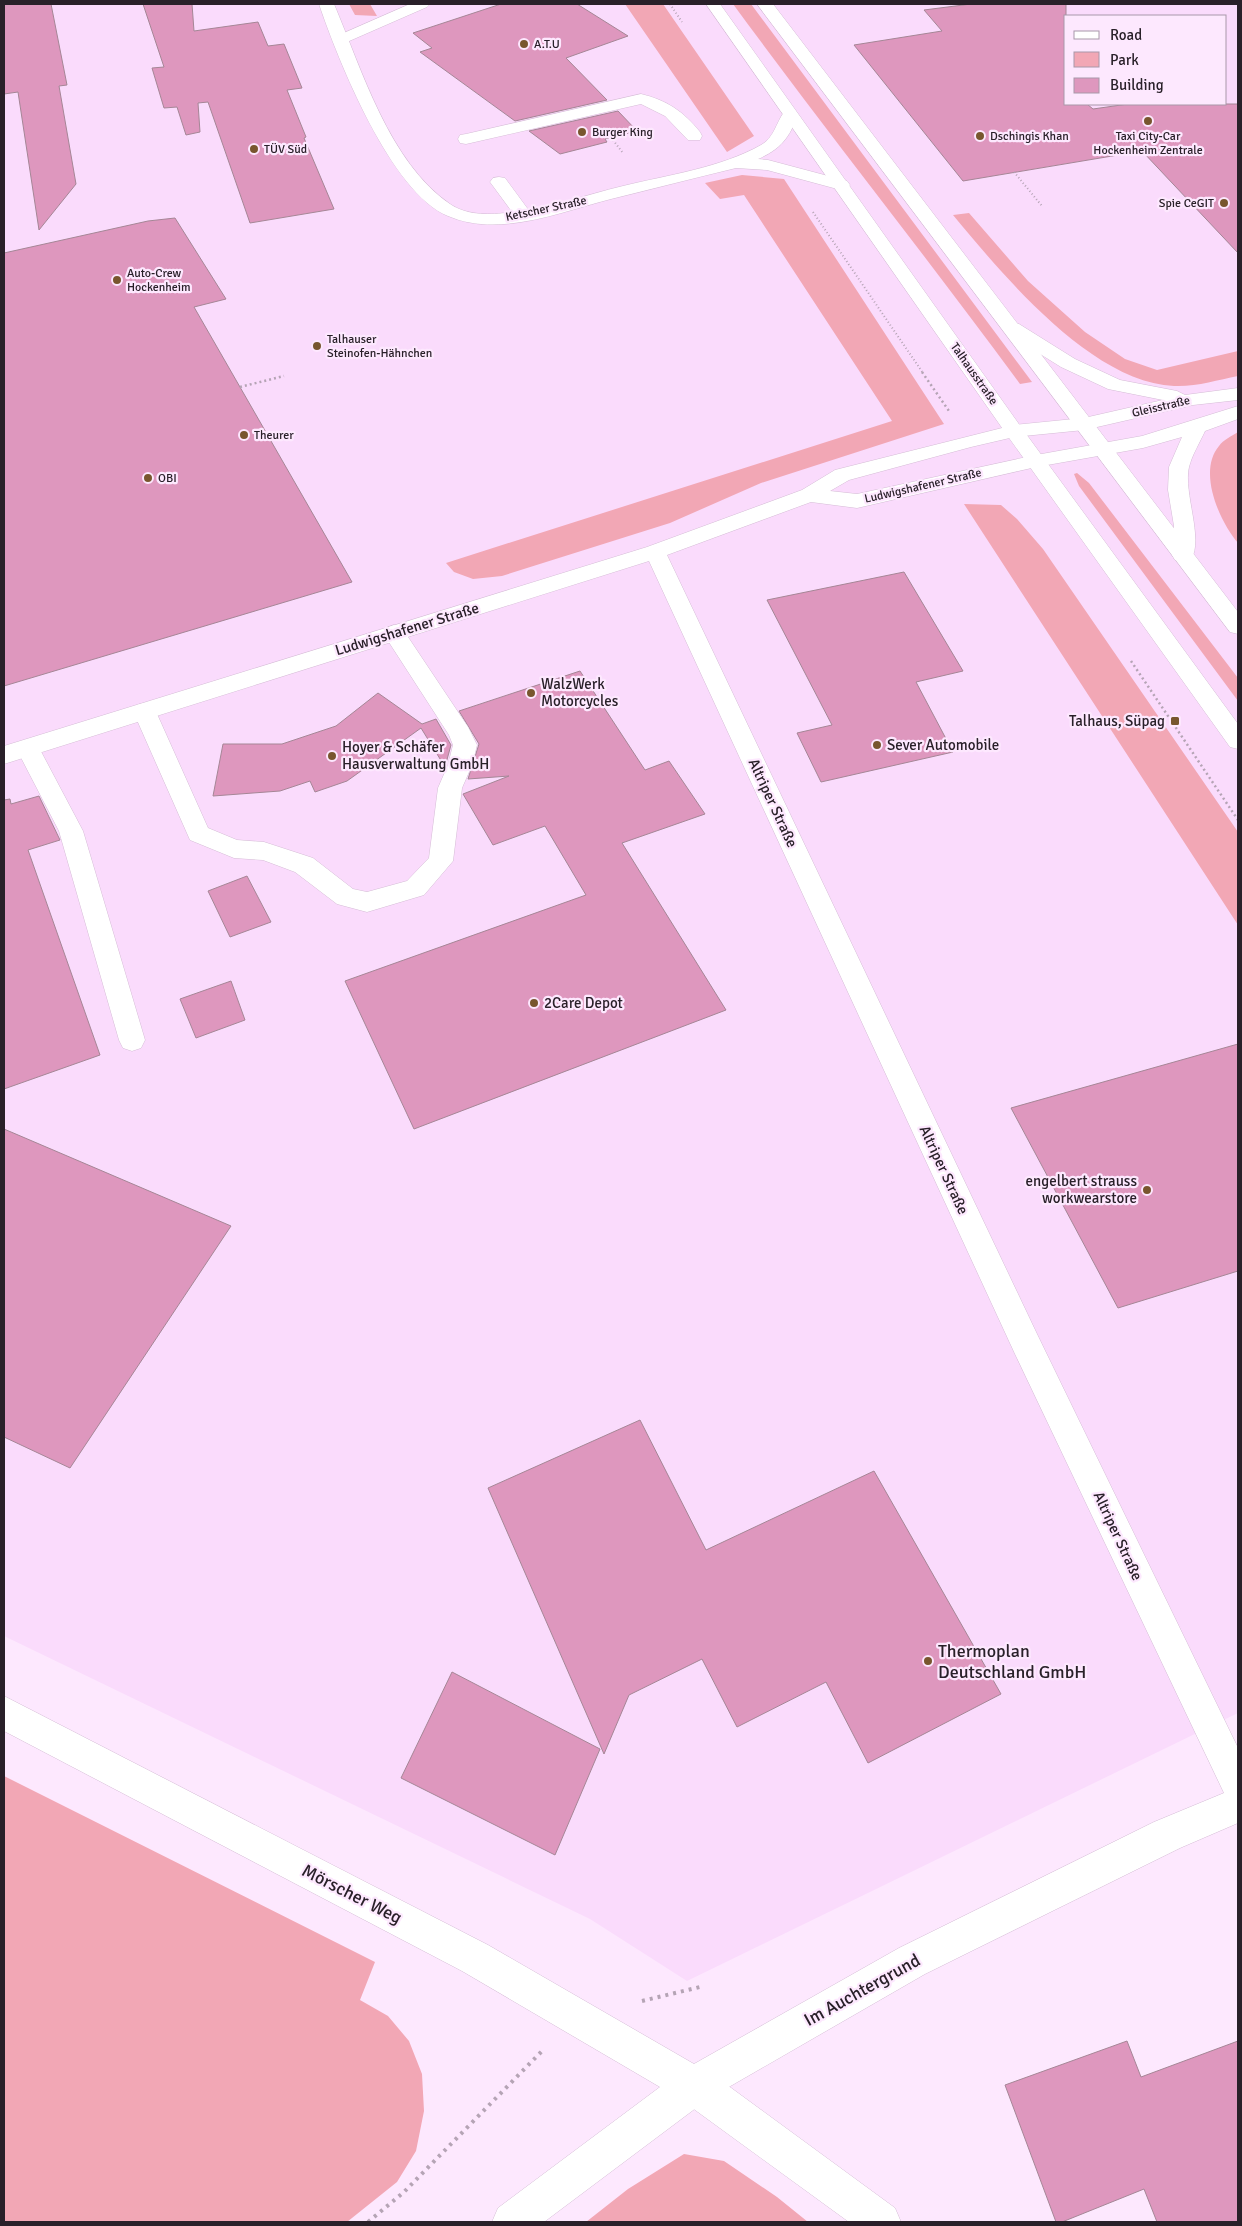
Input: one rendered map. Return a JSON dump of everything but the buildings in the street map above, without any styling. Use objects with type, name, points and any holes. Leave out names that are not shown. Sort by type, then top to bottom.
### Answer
[{"type":"street","name":"Ketscher Straße","points":[[326,4],[392,152],[410,176],[434,201],[459,215],[500,219],[524,216],[735,163],[769,148],[783,132],[790,115]]},
{"type":"street","points":[[342,39],[422,4]]},
{"type":"street","name":"Talhausstraße","points":[[713,4],[1014,431],[1238,741]]},
{"type":"street","points":[[765,4],[1238,626]]},
{"type":"street","points":[[466,139],[641,99],[664,105],[687,126],[694,136]]},
{"type":"street","name":"Ketscher Straße","points":[[735,163],[768,165],[841,185]]},
{"type":"street","points":[[500,182],[524,216]]},
{"type":"street","points":[[1012,328],[1068,362],[1115,385],[1147,393],[1193,399]]},
{"type":"street","name":"Gleisstraße","points":[[1014,431],[1084,424],[1193,399],[1238,394]]},
{"type":"street","name":"Gleisstraße","points":[[1036,461],[1102,447],[1143,442],[1197,427],[1238,412]]},
{"type":"street","points":[[1183,555],[1184,526],[1178,490],[1180,467],[1197,427]]},
{"type":"street","name":"Ludwigshafener Straße","points":[[4,755],[655,552],[809,495],[842,475],[1014,431]]},
{"type":"street","name":"Ludwigshafener Straße","points":[[809,495],[857,501],[1036,461]]},
{"type":"street","name":"Altriper Straße","points":[[655,552],[1026,1344],[1238,1785]]},
{"type":"street","points":[[145,711],[200,834],[234,849],[264,851],[304,865],[346,897],[367,902],[398,894],[415,888],[441,862],[450,788],[460,765],[464,745],[460,733],[394,633]]},
{"type":"street","points":[[28,748],[72,831],[132,1040]]},
{"type":"street","name":"Mörscher Weg","points":[[4,1713],[475,1958],[694,2086],[786,2150],[880,2222]]},
{"type":"street","name":"Im Auchtergrund","points":[[512,2222],[694,2086],[912,1961],[1167,1835],[1238,1805]]},
{"type":"path","points":[[611,138],[623,153]]},
{"type":"path","points":[[1014,172],[1042,206]]},
{"type":"path","points":[[240,387],[284,376]]},
{"type":"path","points":[[368,2222],[404,2192],[575,2017],[704,1986]]},
{"type":"shaded area","points":[[4,4],[1238,4],[1238,1713],[687,1981],[590,1919],[4,1636]]},
{"type":"green space","points":[[349,4],[370,4],[377,16],[355,15]]},
{"type":"green space","points":[[625,4],[663,4],[754,136],[727,152]]},
{"type":"green space","points":[[733,4],[751,4],[1032,382],[1020,384]]},
{"type":"green space","points":[[742,175],[784,179],[944,424],[761,483],[670,523],[502,576],[473,579],[454,572],[446,563],[892,421],[744,195],[720,199],[705,183]]},
{"type":"green space","points":[[969,213],[1028,281],[1085,332],[1125,359],[1157,370],[1238,351],[1238,376],[1198,384],[1174,386],[1143,380],[1111,366],[1081,346],[1051,322],[997,266],[953,215]]},
{"type":"green space","points":[[1238,432],[1238,543],[1224,523],[1218,510],[1211,483],[1210,469],[1213,457],[1219,446]]},
{"type":"green space","points":[[1077,473],[1089,483],[1238,678],[1238,701],[1079,486],[1074,474]]},
{"type":"green space","points":[[964,504],[1001,505],[1017,519],[1043,549],[1238,832],[1238,925]]},
{"type":"green space","points":[[4,1776],[375,1962],[360,2000],[388,2016],[409,2041],[422,2074],[424,2111],[416,2151],[397,2182],[347,2222],[4,2222]]},
{"type":"green space","points":[[684,2154],[724,2161],[777,2197],[808,2222],[586,2222],[628,2189]]},
{"type":"place","name":"A.T.U","points":[[524,44]]},
{"type":"place","name":"Taxi City-Car Hockenheim Zentrale","points":[[1148,121]]},
{"type":"place","name":"Burger King","points":[[582,132]]},
{"type":"place","name":"Dschingis Khan","points":[[980,136]]},
{"type":"place","name":"TÜV Süd","points":[[254,149]]},
{"type":"place","name":"Spie CeGIT","points":[[1224,203]]},
{"type":"place","name":"Auto-Crew Hockenheim","points":[[117,280]]},
{"type":"place","name":"Talhauser Steinofen-Hähnchen","points":[[317,346]]},
{"type":"place","name":"Theurer","points":[[244,435]]},
{"type":"place","name":"OBI","points":[[148,478]]},
{"type":"place","name":"WalzWerk Motorcycles","points":[[531,693]]},
{"type":"place","name":"Talhaus, Süpag","points":[[1175,721]]},
{"type":"place","name":"Sever Automobile","points":[[877,745]]},
{"type":"place","name":"Hoyer & Schäfer Hausverwaltung GmbH","points":[[332,756]]},
{"type":"place","name":"2Care Depot","points":[[534,1003]]},
{"type":"place","name":"engelbert strauss workwearstore","points":[[1147,1190]]},
{"type":"place","name":"Thermoplan Deutschland GmbH","points":[[928,1661]]}]
